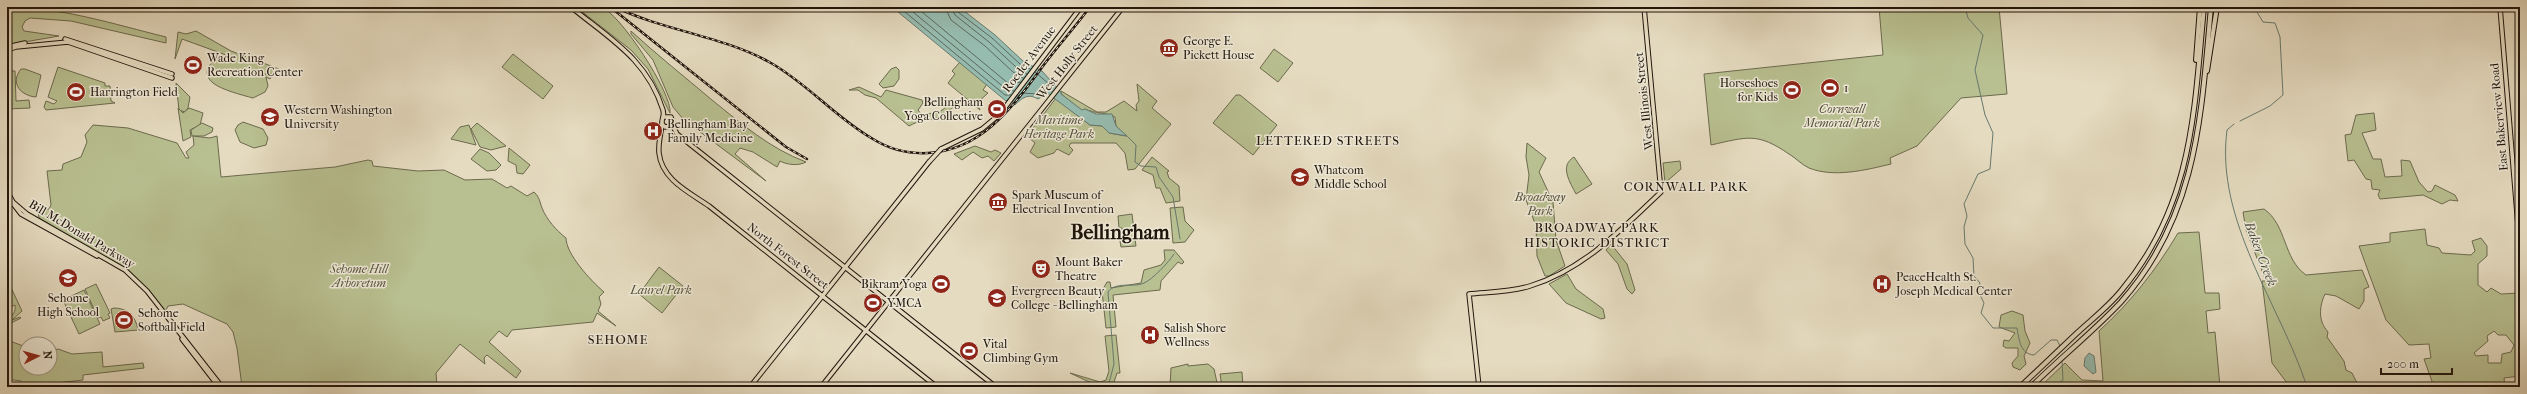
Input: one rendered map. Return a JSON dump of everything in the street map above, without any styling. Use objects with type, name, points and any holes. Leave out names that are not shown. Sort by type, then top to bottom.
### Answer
[{"type":"highway","points":[[2193,117],[2200,7]]},
{"type":"highway","points":[[2020,387],[2124,288],[2159,233],[2182,177],[2193,117],[2204,7]]},
{"type":"highway","points":[[2200,117],[2211,7]]},
{"type":"highway","points":[[2031,387],[2123,299],[2142,275],[2162,244],[2177,212],[2188,180],[2200,117],[2217,7]]},
{"type":"main road","points":[[571,7],[638,62],[668,116],[672,119],[672,124],[677,134],[693,145],[996,387]]},
{"type":"main road","name":"Roeder Avenue","points":[[750,387],[928,162],[947,146],[987,125],[1010,102],[1082,7]]},
{"type":"main road","name":"West Holly Street","points":[[822,387],[1124,7]]},
{"type":"main road","name":"East Bakerview Road","points":[[2500,7],[2520,250]]},
{"type":"main road","name":"West Illinois Street","points":[[1479,387],[1469,294],[1528,287],[1561,273],[1601,247],[1661,192],[1644,8]]},
{"type":"main road","points":[[7,48],[16,44],[69,39],[172,76]]},
{"type":"main road","points":[[659,99],[664,117],[662,124],[667,128],[672,124]]},
{"type":"main road","points":[[664,117],[668,116]]},
{"type":"main road","name":"North Forest Street","points":[[662,124],[659,153],[662,165],[670,178],[937,387]]},
{"type":"main road","name":"Bill McDonald Parkway","points":[[7,191],[14,202],[27,214],[126,270],[147,291],[222,387]]},
{"type":"main road","name":"Bill McDonald Parkway","points":[[7,196],[21,214],[111,263],[136,282],[219,387]]},
{"type":"green space","points":[[7,7],[47,10],[87,17],[166,37],[166,43],[71,21],[30,18],[25,21],[22,27],[24,31],[59,36],[7,45]]},
{"type":"green space","points":[[576,7],[601,7],[609,12],[620,23],[632,38],[654,72],[669,103],[670,113],[648,69],[631,50]]},
{"type":"green space","name":"Cornwall Memorial Park","points":[[1879,7],[1999,7],[2007,94],[1961,98],[1917,146],[1890,158],[1891,164],[1861,171],[1839,173],[1819,171],[1809,168],[1778,147],[1760,139],[1752,138],[1734,140],[1711,145],[1704,74],[1883,55]]},
{"type":"green space","points":[[196,31],[231,51],[279,69],[276,74],[265,74],[271,77],[270,79],[266,77],[268,86],[265,92],[253,98],[227,90],[213,83],[207,75],[207,70],[215,60],[225,59],[226,55],[182,39],[175,59],[178,32],[186,34]]},
{"type":"green space","points":[[631,31],[671,66],[745,126],[768,143],[806,162],[793,164],[780,161],[777,167],[753,152],[740,148],[735,154],[766,181],[684,120],[673,107],[653,60],[631,34]]},
{"type":"green space","points":[[1274,49],[1293,63],[1278,82],[1260,68]]},
{"type":"green space","points":[[513,54],[553,86],[543,99],[502,67]]},
{"type":"green space","points":[[960,62],[987,84],[983,90],[988,93],[977,103],[980,110],[948,83],[955,74],[952,71]]},
{"type":"green space","name":"Harrington Field","points":[[58,67],[105,83],[105,86],[110,86],[111,101],[115,103],[46,110],[44,107],[46,101],[54,104],[57,101],[48,97]]},
{"type":"green space","points":[[896,67],[899,70],[899,79],[894,86],[883,88],[879,84],[891,69]]},
{"type":"green space","points":[[21,69],[41,75],[36,97],[22,92],[19,88],[16,80]]},
{"type":"green space","points":[[7,71],[15,71],[16,101],[29,100],[30,108],[7,109]]},
{"type":"green space","points":[[176,83],[190,97],[188,108],[185,112],[179,110]]},
{"type":"green space","name":"Maritime Heritage Park","points":[[1137,84],[1157,101],[1152,108],[1171,124],[1135,169],[1128,170],[1125,153],[1116,143],[1071,143],[1069,146],[1073,150],[1069,155],[1057,149],[1054,153],[1038,158],[1030,152],[1035,143],[1027,136],[1056,98],[1090,125],[1102,126],[1109,133],[1126,136],[1116,126],[1115,117],[1085,109],[1082,111],[1061,94],[1061,91],[1097,112],[1106,112],[1124,101],[1137,111],[1136,105],[1139,101]]},
{"type":"green space","points":[[859,87],[881,97],[886,90],[922,100],[923,103],[918,110],[921,114],[939,112],[945,108],[952,99],[957,102],[951,109],[940,117],[909,126],[876,98],[865,95],[858,90],[849,90]]},
{"type":"green space","points":[[1236,95],[1240,95],[1277,125],[1253,155],[1213,123]]},
{"type":"green space","points":[[178,108],[183,113],[189,108],[203,113],[200,125],[190,130],[191,137],[183,141]]},
{"type":"green space","points":[[2374,113],[2376,130],[2362,133],[2373,159],[2381,159],[2385,177],[2402,176],[2401,160],[2410,161],[2419,182],[2428,192],[2432,191],[2435,185],[2455,195],[2458,201],[2450,200],[2442,204],[2423,195],[2380,199],[2378,195],[2380,190],[2372,189],[2371,180],[2366,179],[2354,160],[2348,161],[2345,135],[2351,134],[2356,115]]},
{"type":"green space","points":[[243,122],[263,129],[268,138],[266,145],[254,148],[240,142],[235,130],[238,125]]},
{"type":"green space","points":[[202,123],[213,128],[212,132],[204,136],[192,136],[191,130]]},
{"type":"green space","points":[[477,123],[506,146],[491,150],[480,147],[471,129]]},
{"type":"green space","name":"Sehome Hill Arboretum","points":[[93,125],[128,128],[177,143],[186,158],[189,158],[186,152],[194,145],[193,136],[210,138],[217,136],[221,177],[335,167],[368,160],[372,161],[373,166],[418,171],[444,170],[465,180],[492,179],[507,188],[511,186],[527,196],[534,192],[549,221],[566,238],[570,252],[580,267],[604,292],[599,297],[601,304],[598,311],[616,326],[597,313],[593,322],[512,330],[507,337],[499,331],[489,342],[521,371],[516,378],[487,355],[484,358],[485,364],[460,344],[436,373],[437,387],[242,387],[237,348],[233,332],[227,324],[183,304],[168,306],[165,312],[125,270],[39,218],[38,211],[49,209],[51,205],[47,171],[62,170],[63,164],[81,157],[87,142],[85,135]]},
{"type":"green space","points":[[469,125],[476,145],[451,139],[460,127]]},
{"type":"green space","name":"Broadway Park","points":[[1527,143],[1546,158],[1539,172],[1553,202],[1556,240],[1565,266],[1549,276],[1545,276],[1537,256],[1536,226],[1526,200],[1529,175],[1526,157]]},
{"type":"green space","points":[[975,146],[991,152],[995,150],[1001,153],[994,161],[988,156],[982,158],[973,152],[962,160],[954,154]]},
{"type":"green space","points":[[509,148],[530,165],[523,174],[517,173],[516,165],[508,161]]},
{"type":"green space","points":[[480,149],[489,153],[501,165],[496,170],[487,171],[471,159]]},
{"type":"green space","points":[[1152,157],[1169,171],[1167,172],[1169,178],[1179,186],[1180,201],[1166,203],[1160,188],[1156,188],[1153,175],[1142,170]]},
{"type":"green space","points":[[1574,157],[1592,184],[1576,194],[1566,169],[1567,165]]},
{"type":"green space","points":[[1680,161],[1681,169],[1665,183],[1663,163]]},
{"type":"green space","points":[[1183,207],[1185,221],[1194,230],[1185,242],[1173,243],[1170,208]]},
{"type":"green space","points":[[2264,209],[2277,224],[2293,260],[2306,275],[2362,270],[2369,287],[2364,289],[2364,301],[2359,309],[2336,296],[2325,294],[2320,314],[2322,323],[2328,332],[2327,337],[2344,361],[2346,370],[2352,373],[2359,387],[2290,387],[2272,363],[2262,281],[2266,281],[2246,230],[2243,212]]},
{"type":"green space","points":[[1132,214],[1134,230],[1122,231],[1122,228],[1119,228],[1118,216]]},
{"type":"green space","points":[[2425,229],[2427,245],[2439,248],[2442,253],[2471,255],[2475,251],[2472,241],[2481,238],[2487,246],[2487,256],[2478,264],[2478,285],[2487,292],[2491,288],[2501,294],[2520,293],[2520,376],[2504,378],[2505,387],[2434,387],[2424,359],[2431,358],[2429,344],[2409,345],[2386,320],[2359,246],[2390,242],[2390,233]],"holes":[[[2494,331],[2498,335],[2506,335],[2514,345],[2511,352],[2502,354],[2501,363],[2488,363],[2488,355],[2476,356],[2474,353],[2488,341],[2487,336]]]},
{"type":"green space","points":[[1134,231],[1136,246],[1121,247],[1119,235],[1122,235],[1122,232]]},
{"type":"green space","points":[[2199,232],[2205,293],[2219,293],[2220,309],[2206,311],[2208,333],[2215,332],[2220,387],[2040,387],[2065,363],[2082,380],[2103,381],[2099,331],[2122,309],[2142,285],[2161,260],[2178,233]]},
{"type":"green space","points":[[1611,244],[1627,264],[1635,290],[1632,294],[1627,289],[1618,264],[1606,250]]},
{"type":"green space","points":[[1164,250],[1174,250],[1184,262],[1182,264],[1178,262],[1161,281],[1160,290],[1113,295],[1116,327],[1106,328],[1102,291],[1107,282],[1110,282],[1111,288],[1141,283],[1144,270],[1161,265],[1165,260]]},
{"type":"green space","name":"Laurel Park","points":[[659,267],[683,286],[662,313],[639,294]]},
{"type":"green space","points":[[1567,274],[1576,289],[1603,309],[1605,318],[1601,319],[1566,303],[1549,284]]},
{"type":"green space","points":[[7,279],[22,311],[12,320],[21,318],[7,325],[10,322],[7,322],[7,319],[14,314],[15,305],[7,309]]},
{"type":"green space","points":[[96,284],[110,313],[108,314],[110,318],[103,321],[101,317],[98,318],[85,289]]},
{"type":"green space","points":[[84,290],[100,324],[79,334],[63,300]]},
{"type":"green space","name":"Sehome Softball Field","points":[[114,308],[127,311],[133,317],[138,330],[115,332],[111,309]]},
{"type":"green space","points":[[2012,311],[2023,315],[2025,331],[2030,343],[2024,356],[2026,364],[2020,370],[2013,367],[2012,363],[2018,356],[2018,348],[2006,348],[2003,346],[2004,340],[2009,341],[2015,333],[1999,327],[2001,315]]},
{"type":"green space","points":[[1116,335],[1120,373],[1117,373],[1113,385],[1136,383],[1137,387],[1100,387],[1070,373],[1100,382],[1106,380],[1109,371],[1105,336]]},
{"type":"green space","points":[[7,340],[18,344],[18,376],[58,376],[58,349],[72,354],[102,352],[103,367],[143,363],[144,368],[83,375],[83,380],[21,387],[21,381],[7,379]]},
{"type":"green space","points":[[1188,364],[1188,366],[1208,364],[1214,369],[1218,387],[1170,387],[1171,368]]},
{"type":"green space","points":[[1242,372],[1243,387],[1222,387],[1220,374]]},
{"type":"water","points":[[892,7],[959,7],[995,35],[1023,61],[1042,71],[1061,92],[1061,94],[1082,110],[1085,109],[1096,114],[1112,114],[1116,126],[1127,136],[1109,133],[1102,126],[1090,125],[1047,93],[1038,99],[1031,96],[1025,97],[1015,105],[1008,99],[1006,101]]},
{"type":"water","points":[[2089,353],[2094,356],[2096,372],[2093,374],[2084,366],[2085,358]]},
{"type":"waterway","points":[[1965,7],[1968,18],[1983,35],[1975,70],[1985,115],[1993,133],[1990,169],[1978,174],[1964,204],[1967,216],[1964,227],[1965,244],[1973,258],[1974,276],[1980,283],[1978,291],[1984,303],[1981,313],[1993,328],[2017,328],[2021,345],[2029,354],[2034,355],[2051,340],[2057,340],[2060,346]]},
{"type":"waterway","name":"Baker Creek","points":[[2240,121],[2270,106],[2283,95],[2280,37],[2275,23],[2263,22],[2254,7]]},
{"type":"waterway","name":"Baker Creek","points":[[2234,124],[2227,130],[2226,164],[2231,197],[2240,229],[2252,262],[2295,356],[2307,387]]},
{"type":"waterway","points":[[1125,134],[1136,145],[1135,162],[1141,166],[1156,167],[1159,177],[1173,197],[1180,239]]},
{"type":"waterway","points":[[1108,387],[1114,364],[1108,292],[1115,287],[1144,283],[1160,270],[1174,254]]},
{"type":"waterway","points":[[2053,387],[2063,380],[2062,361]]},
{"type":"railway","points":[[615,7],[654,22],[733,46],[753,54],[784,71],[860,131],[879,143],[906,152],[921,153],[948,150],[965,144],[981,135],[995,123],[1020,96],[1090,7]]},
{"type":"railway","points":[[614,10],[786,147],[807,159]]},
{"type":"place","name":"George E. Pickett House","points":[[1169,48]]},
{"type":"place","name":"Wade King Recreation Center","points":[[193,65]]},
{"type":"place","name":"1","points":[[1830,88]]},
{"type":"place","name":"Horseshoes for Kids","points":[[1792,90]]},
{"type":"place","name":"Harrington Field","points":[[76,92]]},
{"type":"place","name":"Bellingham Yoga Collective","points":[[997,109]]},
{"type":"place","name":"Western Washington University","points":[[270,117]]},
{"type":"place","name":"Bellingham Bay Family Medicine","points":[[653,131]]},
{"type":"place","name":"Whatcom Middle School","points":[[1300,177]]},
{"type":"place","name":"Spark Museum of Electrical Invention","points":[[998,202]]},
{"type":"place","name":"Mount Baker Theatre","points":[[1041,269]]},
{"type":"place","name":"Sehome High School","points":[[68,278]]},
{"type":"place","name":"Bikram Yoga","points":[[941,284]]},
{"type":"place","name":"PeaceHealth St. Joseph Medical Center","points":[[1882,284]]},
{"type":"place","name":"Evergreen Beauty College - Bellingham","points":[[997,298]]},
{"type":"place","name":"YMCA","points":[[873,303]]},
{"type":"place","name":"Sehome Softball Field","points":[[124,320]]},
{"type":"place","name":"Salish Shore Wellness","points":[[1150,335]]},
{"type":"place","name":"Vital Climbing Gym","points":[[969,351]]},
{"type":"district","name":"LETTERED STREETS","points":[[1328,140]]},
{"type":"district","name":"CORNWALL PARK","points":[[1686,186]]},
{"type":"district","name":"Bellingham","points":[[1120,232]]},
{"type":"district","name":"BROADWAY PARK HISTORIC DISTRICT","points":[[1597,234]]},
{"type":"district","name":"SEHOME","points":[[618,339]]}]
